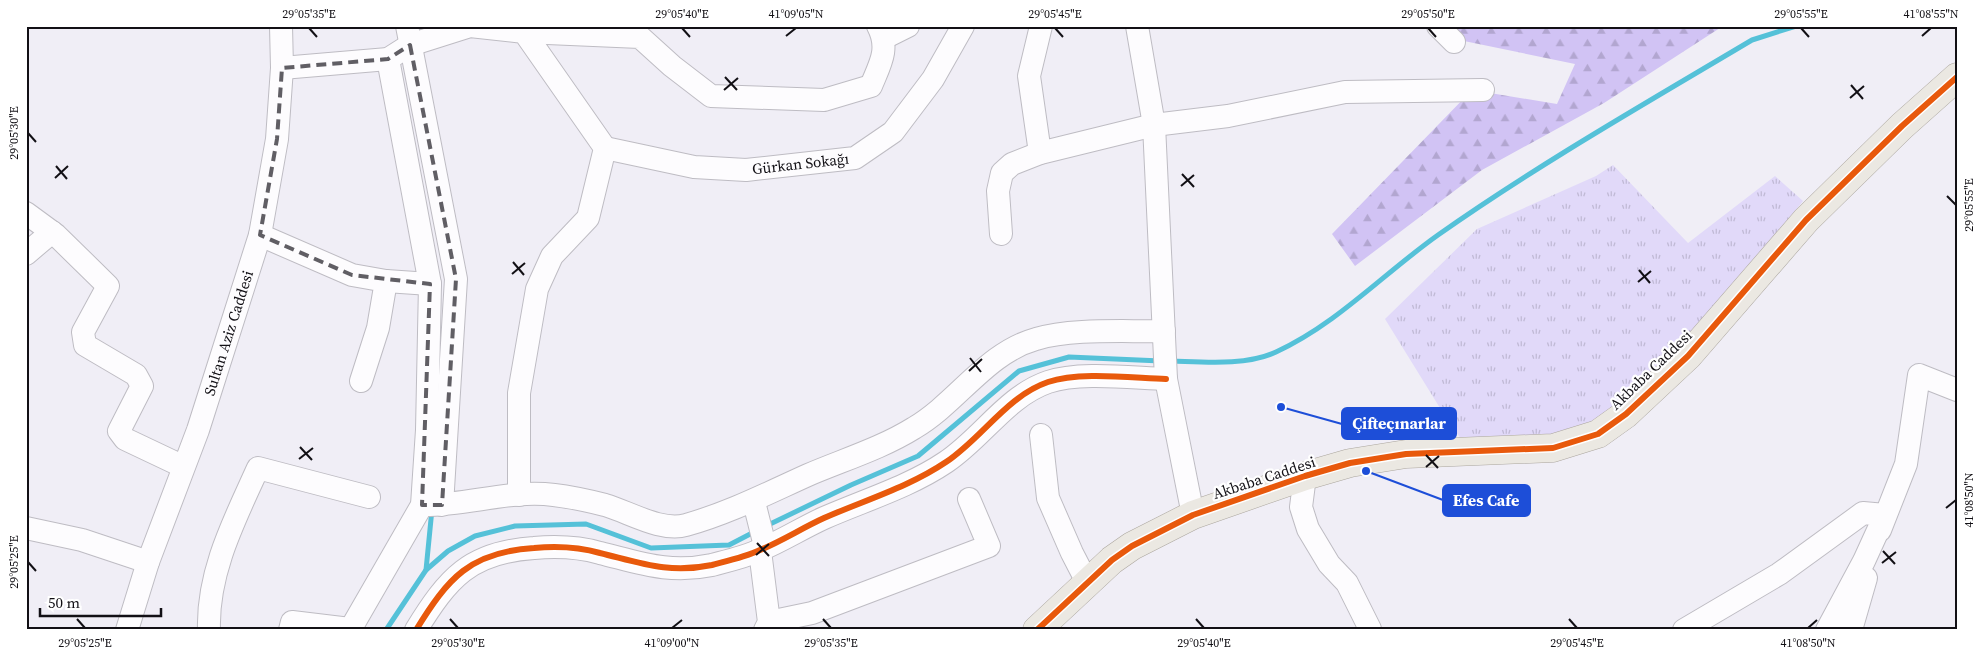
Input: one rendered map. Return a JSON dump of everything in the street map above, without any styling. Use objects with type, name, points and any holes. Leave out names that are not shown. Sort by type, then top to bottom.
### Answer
[{"type":"main road","name":"Akbaba Caddesi","points":[[1037,630],[1087,582],[1132,546],[1193,514],[1305,476],[1350,463],[1406,454],[1553,448],[1598,434],[1626,414],[1688,356],[1806,220],[1902,126],[1957,77]]},
{"type":"street","name":"Sultan Aziz Caddesi","points":[[127,630],[148,562],[182,466],[198,430],[260,235],[278,140],[282,68],[281,26]]},
{"type":"street","points":[[282,68],[388,59],[409,35],[470,26],[524,32],[640,36],[672,66],[711,96],[824,100],[871,86],[883,59],[881,32],[908,26]]},
{"type":"street","name":"Gürkan Sokağı","points":[[605,148],[694,167],[746,170],[855,158],[893,132],[933,79],[963,26]]},
{"type":"street","points":[[1040,153],[1029,76],[1041,26]]},
{"type":"street","points":[[1137,26],[1154,125],[1166,374],[1193,514]]},
{"type":"street","points":[[1438,26],[1454,42]]},
{"type":"street","points":[[519,495],[520,393],[537,289],[552,256],[588,218],[605,148],[524,32]]},
{"type":"street","points":[[290,630],[292,622],[350,630],[432,505],[456,280],[409,35]]},
{"type":"street","points":[[388,59],[430,284],[427,430],[432,505]]},
{"type":"street","points":[[1001,234],[998,192],[1002,173],[1012,164],[1040,153],[1154,125],[1228,116],[1345,92],[1483,90]]},
{"type":"street","points":[[26,213],[52,232],[108,286],[82,332],[85,344],[136,375],[142,386],[120,431],[125,439],[182,466]]},
{"type":"street","points":[[26,254],[52,232]]},
{"type":"street","points":[[260,235],[352,275],[386,281],[430,284]]},
{"type":"street","points":[[361,381],[378,328],[386,281]]},
{"type":"street","points":[[432,505],[519,495],[552,495],[606,506],[652,523],[683,526],[755,506],[915,428],[932,416],[990,364],[1020,345],[1057,334],[1164,332]]},
{"type":"street","points":[[416,630],[430,606],[452,580],[480,559],[506,550],[545,547],[586,550],[650,567],[668,569],[712,565],[762,546],[931,472],[960,452],[1018,398],[1039,386],[1072,377],[1166,374]]},
{"type":"street","points":[[1827,630],[1860,569],[1906,464],[1919,375],[1957,390]]},
{"type":"street","points":[[1041,435],[1048,498],[1087,582]]},
{"type":"street","points":[[209,630],[208,610],[223,546],[258,468],[369,496]]},
{"type":"street","points":[[1305,476],[1300,506],[1308,529],[1329,564],[1347,583],[1370,629]]},
{"type":"street","points":[[755,506],[762,546],[767,626],[812,613],[989,546],[969,499]]},
{"type":"street","points":[[1684,630],[1779,574],[1863,513],[1885,515]]},
{"type":"street","points":[[1851,630],[1885,515]]},
{"type":"street","points":[[26,528],[82,540],[148,562]]},
{"type":"highlighted area","points":[[410,45],[456,279],[442,505],[422,505],[430,284],[352,275],[260,235],[277,139],[282,68],[388,59]]},
{"type":"green space","points":[[1450,26],[1723,26],[1604,103],[1482,170],[1355,266],[1332,234],[1472,90],[1557,104],[1575,64],[1464,41]]},
{"type":"green space","points":[[1613,165],[1688,243],[1775,176],[1803,201],[1708,320],[1613,416],[1559,440],[1464,443],[1448,421],[1385,319],[1477,229],[1596,176]]},
{"type":"waterway","points":[[1172,361],[1225,362],[1252,359],[1276,352],[1298,341],[1340,313],[1438,235],[1515,183],[1752,40],[1796,26]]},
{"type":"waterway","points":[[766,526],[851,485],[918,456],[1019,371],[1069,357],[1161,361]]},
{"type":"waterway","points":[[386,630],[426,570],[432,509]]},
{"type":"waterway","points":[[426,570],[448,551],[475,536],[515,526],[586,524],[651,548],[729,545],[756,531]]},
{"type":"cycle path","points":[[1037,630],[1112,560],[1132,546],[1193,515],[1305,476],[1350,463],[1406,454],[1553,448],[1598,434],[1626,414],[1688,356],[1806,220],[1902,126],[1957,77]]},
{"type":"cycle path","points":[[416,630],[451,582],[463,571],[493,555],[542,547],[559,547],[584,549],[642,564],[668,568],[697,567],[724,562],[748,555],[824,518],[902,486],[932,471],[959,452],[1007,407],[1033,388],[1048,382],[1075,377],[1166,379]]},
{"type":"place","name":"Çifteçınarlar","points":[[1281,407]]},
{"type":"place","name":"Efes Cafe","points":[[1366,471]]}]
